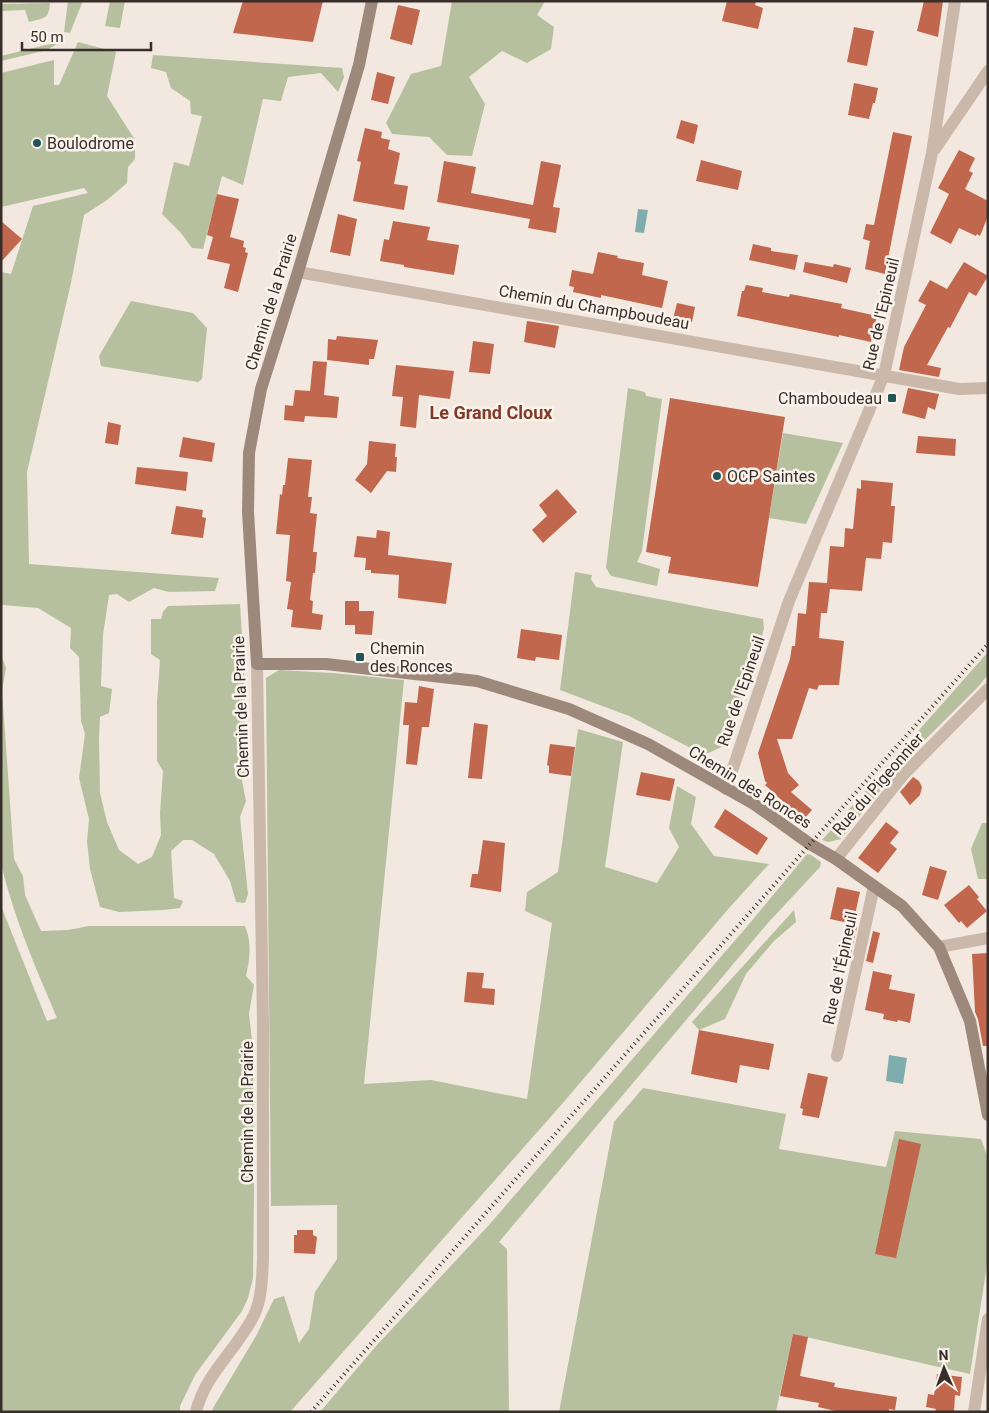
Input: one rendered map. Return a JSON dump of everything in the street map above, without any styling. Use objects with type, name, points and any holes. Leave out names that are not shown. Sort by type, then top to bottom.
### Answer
[{"type":"street","name":"Chemin de la Prairie","points":[[196,1412],[205,1387],[255,1313],[262,1286],[263,1023],[257,664],[248,512],[249,453],[261,389],[298,272],[359,65],[372,1]]},
{"type":"street","name":"Rue de l'Epineuil","points":[[726,789],[788,601],[884,375],[932,153],[955,1]]},
{"type":"street","points":[[932,153],[988,71]]},
{"type":"street","name":"Chemin du Champboudeau","points":[[298,272],[960,389],[988,388]]},
{"type":"street","name":"Chemin des Ronces","points":[[257,664],[326,664],[477,681],[569,709],[648,744],[754,804],[902,906],[939,947],[970,1021],[988,1115]]},
{"type":"street","name":"Rue du Pigeonnier","points":[[836,859],[904,774],[987,690]]},
{"type":"street","name":"Rue de l'Épineuil","points":[[837,1056],[874,886]]},
{"type":"street","points":[[939,947],[988,938]]},
{"type":"street","points":[[974,1412],[988,1319]]},
{"type":"green space","points":[[68,1],[82,1],[70,33],[64,32]]},
{"type":"green space","points":[[110,1],[125,1],[120,28],[105,26]]},
{"type":"green space","points":[[452,1],[545,1],[537,15],[554,27],[551,49],[527,63],[502,51],[469,77],[485,104],[472,156],[447,155],[429,137],[392,134],[386,123],[411,74],[441,66]]},
{"type":"green space","points":[[50,3],[47,15],[42,19],[29,22],[25,10],[1,11],[1,4]]},
{"type":"green space","points":[[62,41],[47,50],[1,61],[1,56]]},
{"type":"green space","points":[[78,42],[116,52],[107,96],[135,140],[135,159],[128,167],[127,183],[107,200],[84,215],[71,283],[27,472],[29,564],[219,578],[215,591],[169,592],[154,588],[129,602],[117,594],[109,595],[103,635],[101,686],[112,689],[109,713],[100,717],[100,793],[107,822],[119,850],[138,864],[152,857],[161,835],[160,813],[163,771],[157,761],[157,702],[160,660],[151,654],[151,619],[161,619],[163,612],[168,606],[240,604],[244,668],[245,749],[249,764],[242,781],[246,801],[240,817],[248,894],[245,903],[236,902],[230,881],[214,854],[192,840],[183,840],[171,851],[174,898],[183,901],[180,908],[119,912],[100,907],[90,869],[87,841],[89,819],[79,778],[85,734],[81,721],[79,657],[70,648],[71,628],[38,608],[3,605],[1,607],[1,272],[11,274],[33,206],[88,193],[84,188],[1,207],[1,73],[54,60],[54,85],[59,85]]},
{"type":"green space","points":[[153,55],[342,68],[344,77],[338,92],[321,73],[288,77],[281,101],[263,99],[243,185],[222,176],[203,249],[192,248],[181,233],[162,214],[174,162],[189,166],[202,116],[191,114],[190,101],[171,88],[166,72],[151,68]]},
{"type":"green space","points":[[131,301],[193,313],[207,328],[202,379],[198,382],[101,366],[99,356]]},
{"type":"green space","points":[[628,388],[645,392],[646,396],[662,399],[642,551],[637,562],[660,569],[657,586],[611,576],[606,568]]},
{"type":"green space","points":[[783,433],[843,443],[806,524],[769,518]]},
{"type":"green space","points":[[575,572],[592,575],[591,579],[596,587],[763,619],[764,629],[726,745],[704,755],[629,716],[560,690]]},
{"type":"green space","points":[[988,652],[988,675],[976,689],[904,761],[841,839],[828,842],[822,840]]},
{"type":"green space","points":[[1,655],[6,668],[2,690],[14,859],[23,876],[25,895],[41,931],[68,930],[89,926],[245,926],[249,938],[250,951],[246,976],[254,985],[249,1014],[253,1049],[253,1278],[248,1298],[242,1311],[195,1375],[180,1406],[180,1412],[1,1412],[1,906],[47,1021],[57,1018],[20,925],[2,868]]},
{"type":"green space","points":[[279,670],[404,680],[364,1084],[431,1080],[527,1099],[552,923],[525,911],[527,892],[558,872],[578,729],[623,742],[605,867],[657,883],[679,847],[669,828],[677,786],[696,797],[691,824],[714,856],[769,864],[562,1104],[290,1412],[212,1412],[256,1336],[274,1299],[284,1296],[299,1343],[309,1329],[315,1292],[337,1259],[337,1205],[271,1206],[266,678]]},
{"type":"green space","points":[[982,823],[988,823],[988,879],[978,879],[971,849]]},
{"type":"green space","points":[[807,854],[821,862],[820,867],[767,924],[499,1242],[507,1249],[509,1412],[320,1412],[376,1346],[489,1225],[750,923]]},
{"type":"green space","points":[[794,910],[796,922],[774,941],[746,974],[725,1019],[699,1030],[692,1022]]},
{"type":"green space","points":[[643,1088],[786,1114],[779,1149],[886,1167],[895,1131],[981,1139],[988,1158],[988,1259],[970,1374],[793,1334],[776,1412],[559,1412],[614,1122]]},
{"type":"water","points":[[638,209],[648,210],[644,233],[635,232]]},
{"type":"water","points":[[889,1055],[907,1058],[903,1084],[886,1081]]},
{"type":"building","points":[[243,1],[323,1],[313,42],[233,33]]},
{"type":"building","points":[[727,1],[756,1],[755,5],[763,8],[758,29],[722,21]]},
{"type":"building","points":[[924,1],[943,1],[938,37],[917,31]]},
{"type":"building","points":[[398,5],[420,10],[412,45],[390,39]]},
{"type":"building","points":[[854,27],[874,31],[867,66],[847,62]]},
{"type":"building","points":[[377,72],[395,77],[388,104],[371,100]]},
{"type":"building","points":[[854,83],[878,88],[869,119],[848,115]]},
{"type":"building","points":[[681,120],[698,125],[694,144],[676,138]]},
{"type":"building","points":[[365,128],[382,132],[381,138],[390,140],[388,149],[400,153],[394,184],[408,186],[404,210],[353,201],[361,162],[357,161]]},
{"type":"building","points":[[893,132],[912,136],[885,274],[865,269],[870,241],[863,239],[866,224],[874,225]]},
{"type":"building","points":[[959,150],[975,158],[969,171],[973,173],[965,189],[988,201],[988,216],[980,236],[959,228],[951,244],[930,233],[949,194],[938,188]]},
{"type":"building","points":[[701,160],[742,171],[738,190],[696,181]]},
{"type":"building","points":[[444,161],[476,167],[471,193],[533,205],[541,161],[561,165],[553,207],[560,208],[556,233],[528,228],[530,219],[437,202]]},
{"type":"building","points":[[217,194],[239,199],[230,237],[244,241],[243,247],[246,248],[245,252],[248,253],[238,292],[224,288],[230,264],[207,259],[213,237],[207,235]]},
{"type":"building","points":[[338,214],[357,219],[350,256],[330,252]]},
{"type":"building","points":[[1,221],[22,239],[1,262]]},
{"type":"building","points":[[393,221],[430,227],[427,240],[459,245],[454,275],[380,261],[384,239],[389,240]]},
{"type":"building","points":[[753,244],[771,248],[771,251],[798,255],[795,270],[749,260]]},
{"type":"building","points":[[598,252],[644,263],[642,275],[668,281],[662,308],[601,295],[601,298],[573,292],[574,287],[569,286],[572,270],[593,274]]},
{"type":"building","points":[[805,262],[833,267],[834,264],[851,268],[847,283],[803,272]]},
{"type":"building","points":[[964,262],[988,276],[976,296],[969,292],[927,365],[941,368],[939,377],[899,370],[904,347],[926,305],[918,301],[930,280],[947,289]]},
{"type":"building","points":[[746,285],[763,288],[762,292],[789,297],[790,294],[842,304],[841,308],[877,316],[871,342],[737,316],[742,291],[744,291]]},
{"type":"building","points":[[677,303],[695,307],[692,322],[673,319]]},
{"type":"building","points":[[527,321],[559,326],[555,348],[524,342]]},
{"type":"building","points":[[337,336],[378,340],[374,359],[369,359],[369,365],[327,360],[328,339],[336,340]]},
{"type":"building","points":[[473,341],[494,344],[490,374],[469,372]]},
{"type":"building","points":[[313,361],[327,362],[324,395],[339,397],[337,418],[305,416],[304,422],[284,420],[285,405],[293,406],[295,390],[310,391]]},
{"type":"building","points":[[396,365],[454,371],[450,399],[419,395],[416,428],[400,426],[403,397],[392,396]]},
{"type":"building","points":[[908,388],[939,394],[935,410],[928,407],[925,419],[902,413]]},
{"type":"building","name":"OCP Saintes","points":[[670,398],[785,417],[758,587],[668,573],[671,557],[646,552]]},
{"type":"building","points":[[108,422],[121,425],[118,445],[105,443]]},
{"type":"building","points":[[918,436],[956,439],[955,456],[916,453]]},
{"type":"building","points":[[183,437],[215,443],[212,462],[179,457]]},
{"type":"building","points":[[369,441],[396,444],[395,457],[397,457],[396,472],[387,471],[371,493],[355,480],[367,464]]},
{"type":"building","points":[[288,458],[312,460],[308,497],[312,497],[310,513],[317,514],[313,552],[317,552],[310,600],[313,601],[312,613],[323,615],[321,630],[291,627],[293,610],[287,609],[291,582],[286,581],[290,535],[276,534],[280,494],[282,495],[283,485],[285,485]]},
{"type":"building","points":[[137,467],[188,472],[186,491],[135,484]]},
{"type":"building","points":[[861,480],[893,483],[891,506],[895,506],[892,543],[883,542],[881,559],[866,558],[862,591],[830,589],[827,613],[821,613],[819,638],[844,641],[839,685],[819,685],[817,690],[809,688],[792,739],[777,739],[788,773],[799,785],[791,792],[812,810],[803,820],[765,785],[767,783],[758,753],[790,659],[792,646],[795,646],[798,613],[806,614],[809,582],[827,583],[830,546],[844,547],[845,528],[853,529],[857,488],[861,489]]},
{"type":"building","points":[[557,489],[577,512],[543,543],[532,530],[547,516],[539,505]]},
{"type":"building","points":[[176,506],[203,510],[202,517],[206,518],[203,538],[171,534]]},
{"type":"building","points":[[377,530],[390,532],[388,555],[452,563],[446,604],[398,598],[399,575],[371,573],[371,570],[365,570],[366,558],[354,557],[357,536],[376,538]]},
{"type":"building","points":[[345,601],[359,601],[359,611],[374,611],[372,635],[355,634],[355,625],[345,625]]},
{"type":"building","points":[[521,629],[562,635],[559,660],[536,657],[535,661],[517,658]]},
{"type":"building","points":[[419,686],[434,689],[429,727],[422,727],[417,765],[406,764],[409,725],[403,725],[405,702],[417,703]]},
{"type":"building","points":[[474,723],[488,725],[482,779],[468,778]]},
{"type":"building","points":[[550,744],[575,747],[571,776],[549,773],[549,766],[547,765]]},
{"type":"building","points":[[641,772],[675,779],[670,801],[636,795]]},
{"type":"building","points":[[913,777],[919,781],[922,787],[920,795],[910,805],[900,792]]},
{"type":"building","points":[[725,809],[768,838],[757,855],[714,827]]},
{"type":"building","points":[[886,822],[899,832],[890,843],[897,849],[878,873],[858,858]]},
{"type":"building","points":[[483,840],[505,843],[501,892],[470,887],[472,874],[478,874]]},
{"type":"building","points":[[930,866],[947,871],[938,900],[922,895]]},
{"type":"building","points":[[969,885],[987,911],[967,928],[961,921],[959,923],[944,905]]},
{"type":"building","points":[[837,887],[860,892],[853,924],[830,919]]},
{"type":"building","points":[[851,926],[857,927],[850,958],[845,957]]},
{"type":"building","points":[[873,931],[880,933],[873,963],[866,961]]},
{"type":"building","points":[[988,953],[988,1046],[983,1046],[975,1012],[972,954]]},
{"type":"building","points":[[873,971],[892,975],[889,989],[915,994],[910,1023],[883,1019],[884,1014],[865,1010]]},
{"type":"building","points":[[467,972],[484,973],[482,988],[495,989],[494,1005],[464,1002]]},
{"type":"building","points":[[699,1030],[774,1044],[769,1070],[740,1065],[737,1083],[691,1074]]},
{"type":"building","points":[[808,1073],[828,1077],[819,1118],[802,1115],[803,1109],[800,1108]]},
{"type":"building","points":[[899,1139],[921,1144],[896,1258],[875,1254]]},
{"type":"building","points":[[297,1230],[313,1230],[313,1235],[317,1237],[315,1254],[294,1253],[294,1235],[297,1235]]},
{"type":"building","points":[[793,1334],[808,1337],[800,1376],[835,1383],[834,1387],[897,1397],[895,1410],[889,1409],[889,1412],[840,1412],[818,1407],[819,1403],[780,1396]]},
{"type":"building","points":[[937,1374],[962,1377],[960,1396],[955,1395],[954,1412],[935,1412],[936,1409],[926,1407],[928,1394],[934,1395]]},
{"type":"railway","points":[[311,1412],[988,644]]},
{"type":"place","name":"Boulodrome","points":[[37,143]]},
{"type":"place","name":"Chamboudeau","points":[[892,398]]},
{"type":"place","name":"OCP Saintes","points":[[717,476]]},
{"type":"place","name":"Chemin des Ronces","points":[[360,657]]},
{"type":"district","name":"Le Grand Cloux","points":[[491,412]]}]
